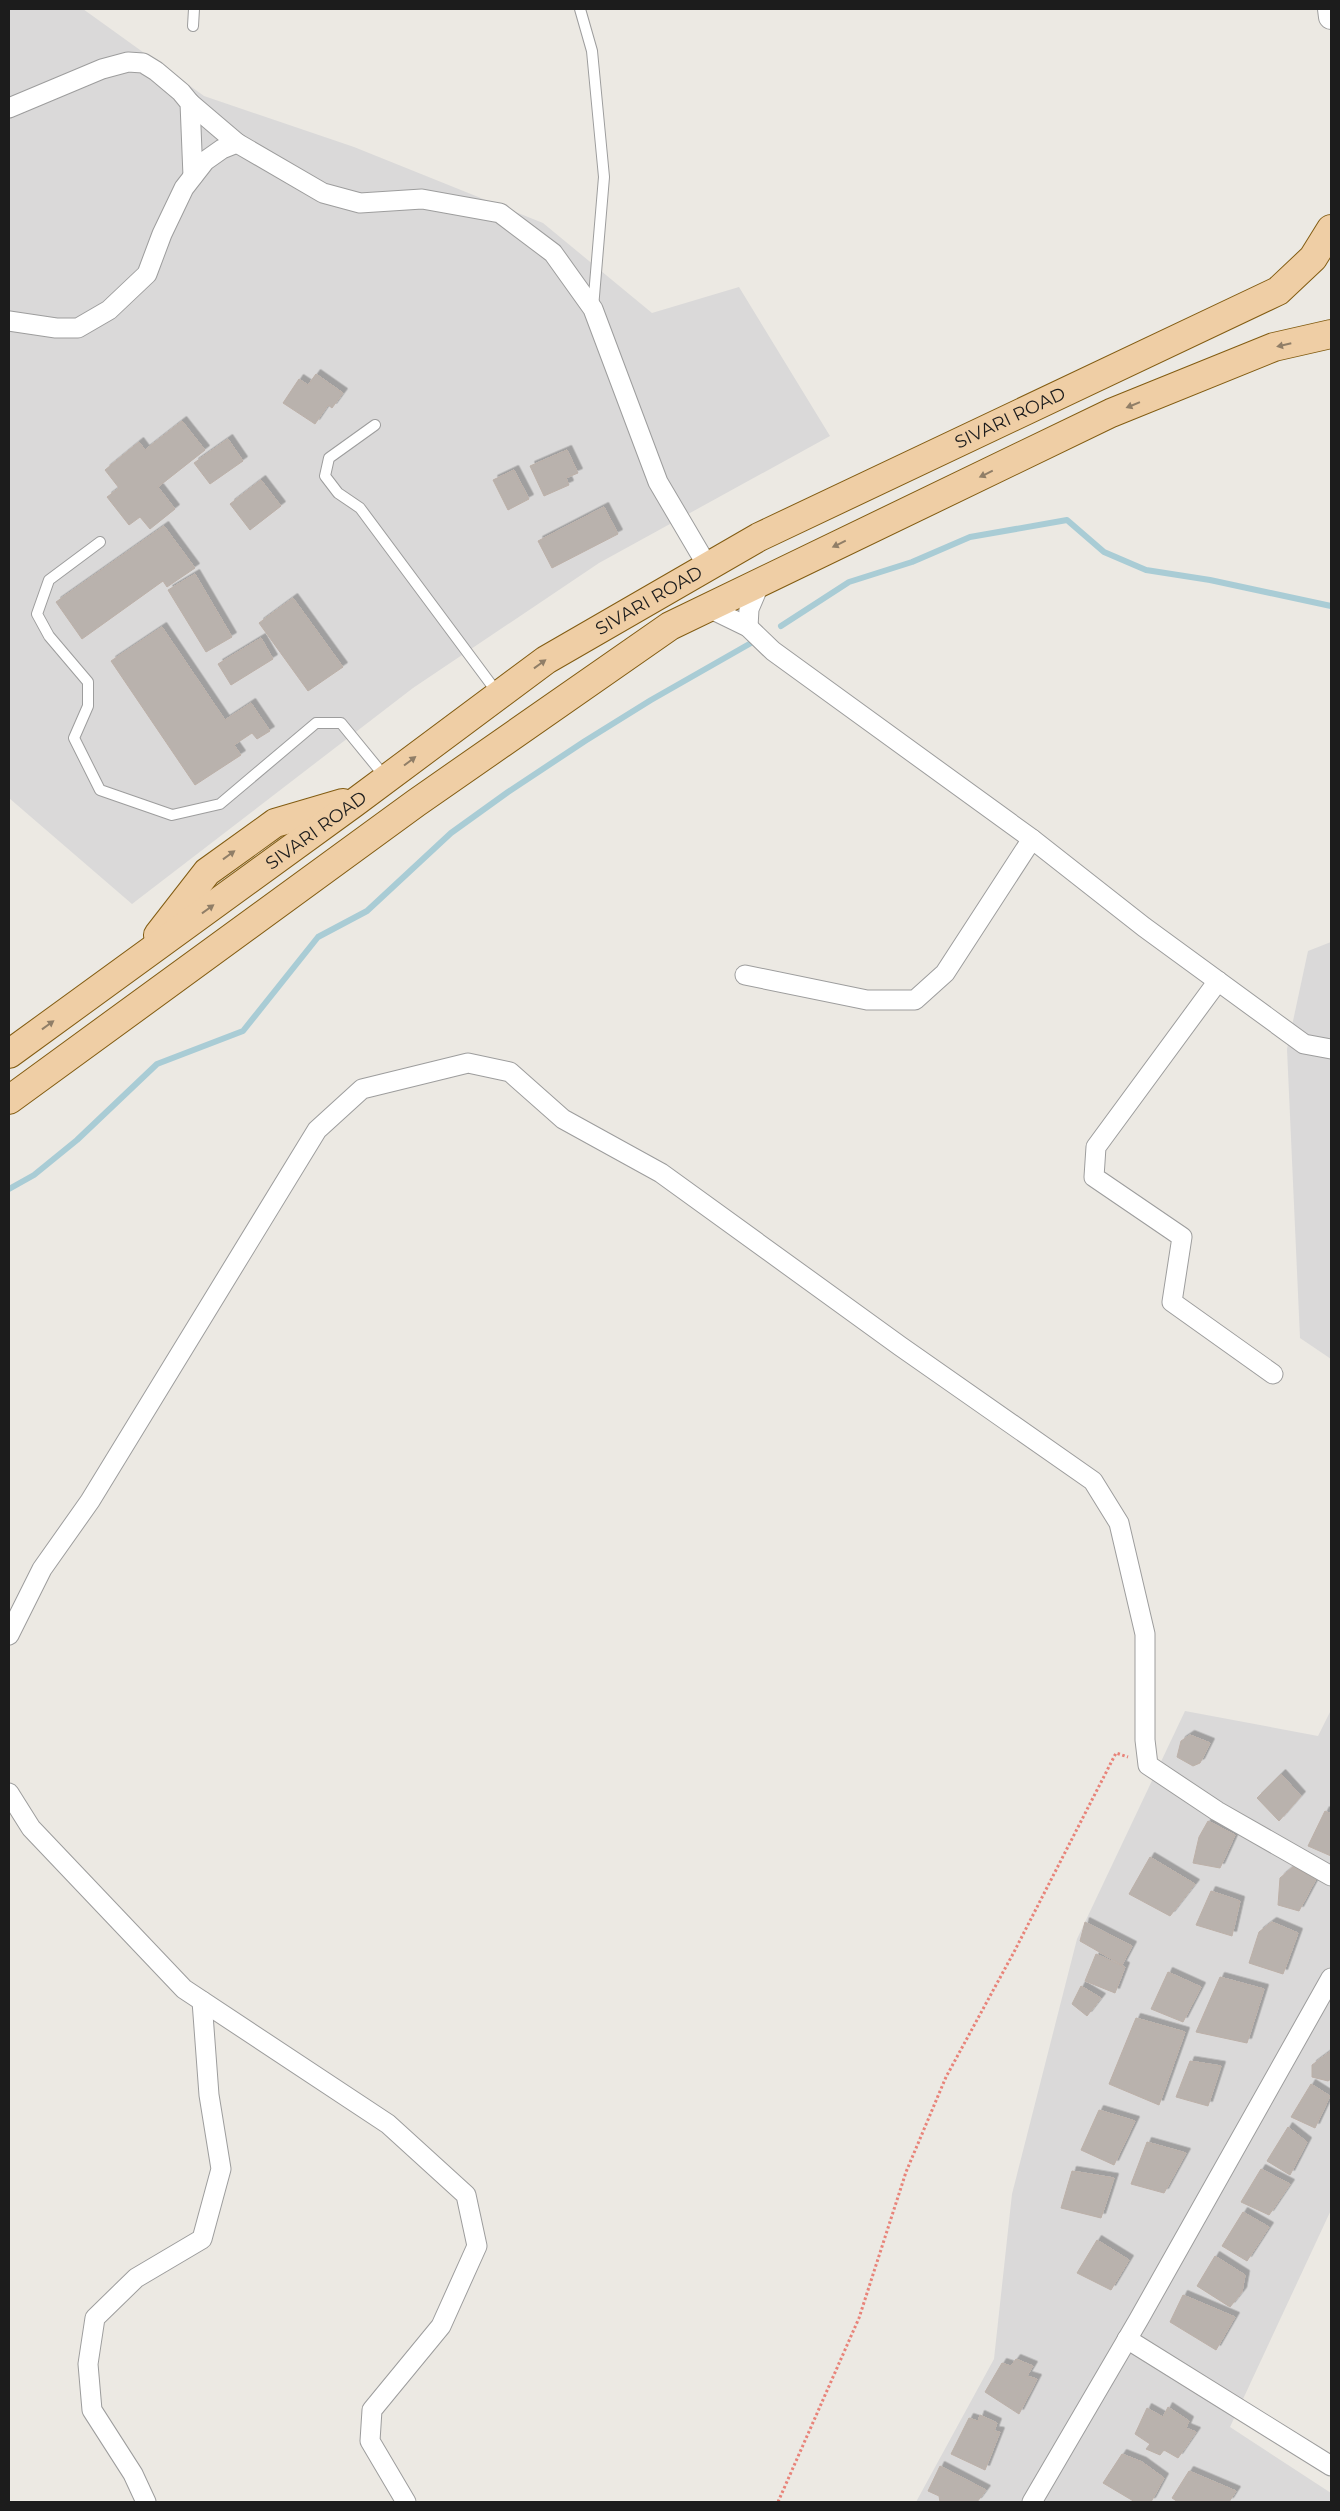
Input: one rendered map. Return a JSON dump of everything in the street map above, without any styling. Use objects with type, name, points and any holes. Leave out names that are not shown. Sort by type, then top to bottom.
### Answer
[{"type":"main road","name":"SIVARI ROAD","points":[[9,1054],[546,660],[759,537],[1278,291],[1313,258],[1331,229]]},
{"type":"main road","name":"SIVARI ROAD","points":[[9,1100],[569,695],[670,626],[1111,413],[1274,348],[1331,334]]},
{"type":"street","points":[[1330,9],[1331,17]]},
{"type":"street","points":[[9,108],[102,69],[128,62],[143,63],[156,71],[237,143],[323,193],[360,203],[422,199],[500,213],[553,252],[593,309],[658,482],[708,567]]},
{"type":"street","points":[[190,103],[193,176]]},
{"type":"street","points":[[9,321],[56,328],[78,328],[109,310],[147,274],[162,234],[184,188],[193,176],[205,161],[222,148],[237,143]]},
{"type":"street","points":[[748,627],[749,609],[760,583]]},
{"type":"street","points":[[709,608],[748,627],[773,651],[1032,839],[1218,982],[1304,1044],[1331,1049]]},
{"type":"street","points":[[745,975],[867,1000],[915,1000],[946,973],[1032,839]]},
{"type":"street","points":[[1218,982],[1096,1147],[1094,1177],[1182,1237],[1172,1302],[1272,1374]]},
{"type":"street","points":[[9,1635],[42,1569],[90,1501],[317,1130],[362,1089],[468,1063],[510,1072],[563,1119],[661,1173],[900,1346],[1093,1481],[1119,1523],[1145,1634],[1145,1740],[1148,1765],[1217,1810],[1331,1876]]},
{"type":"street","points":[[9,1792],[31,1828],[184,1989],[388,2124],[466,2195],[477,2246],[441,2326],[372,2410],[370,2441],[406,2502]]},
{"type":"street","points":[[1032,2502],[1127,2339],[1331,1978]]},
{"type":"street","points":[[146,2502],[133,2474],[92,2410],[88,2364],[95,2318],[136,2278],[202,2239],[221,2169],[209,2095],[202,2001]]},
{"type":"street","points":[[1127,2339],[1331,2466]]},
{"type":"lane","points":[[193,26],[194,9]]},
{"type":"lane","points":[[580,9],[592,51],[604,177],[593,309]]},
{"type":"lane","points":[[375,425],[329,458],[324,476],[338,493],[360,508],[499,695]]},
{"type":"lane","points":[[100,542],[49,580],[37,614],[49,636],[88,682],[88,706],[74,738],[100,790],[172,815],[220,804],[316,723],[341,723],[386,779]]},
{"type":"path","points":[[778,2502],[859,2318],[906,2172],[946,2077],[1014,1952],[1116,1753],[1148,1765]]},
{"type":"shaded area","points":[[9,9],[83,9],[204,96],[354,147],[543,223],[652,313],[739,287],[830,436],[599,563],[413,688],[132,904],[9,798]]},
{"type":"shaded area","points":[[1331,942],[1331,1359],[1300,1338],[1287,1049],[1308,951]]},
{"type":"shaded area","points":[[1331,1710],[1331,2210],[1230,2427],[1331,2493],[1331,2502],[916,2502],[994,2359],[1012,2194],[1077,1939],[1185,1711],[1318,1736]]},
{"type":"building","points":[[316,374],[343,393],[332,408],[328,405],[315,424],[283,403],[299,379],[308,385]]},
{"type":"building","points":[[182,421],[205,450],[158,487],[175,509],[150,529],[140,517],[129,525],[107,497],[119,488],[105,470],[139,442],[145,450]]},
{"type":"building","points":[[228,439],[243,461],[210,484],[194,463]]},
{"type":"building","points":[[567,450],[578,473],[566,478],[569,485],[544,496],[530,466]]},
{"type":"building","points":[[514,470],[529,499],[508,510],[493,480]]},
{"type":"building","points":[[261,480],[281,506],[250,530],[230,504]]},
{"type":"building","points":[[604,507],[618,534],[552,568],[538,541]]},
{"type":"building","points":[[164,526],[195,568],[167,587],[163,581],[82,639],[56,602]]},
{"type":"building","points":[[195,574],[232,637],[206,652],[168,590]]},
{"type":"building","points":[[293,598],[343,667],[308,691],[259,623]]},
{"type":"building","points":[[162,627],[225,720],[251,703],[270,731],[257,739],[252,733],[234,745],[241,755],[195,785],[111,661]]},
{"type":"building","points":[[261,638],[273,659],[231,685],[218,664]]},
{"type":"building","points":[[1190,1735],[1210,1743],[1200,1763],[1193,1766],[1177,1757],[1181,1741]]},
{"type":"building","points":[[1281,1774],[1301,1796],[1279,1821],[1257,1798]]},
{"type":"building","points":[[1325,1811],[1331,1814],[1331,1856],[1308,1846]]},
{"type":"building","points":[[1208,1821],[1235,1835],[1220,1868],[1193,1863],[1199,1837]]},
{"type":"building","points":[[1150,1857],[1195,1884],[1170,1916],[1129,1894]]},
{"type":"building","points":[[1293,1867],[1316,1879],[1299,1911],[1278,1905],[1280,1878]]},
{"type":"building","points":[[1211,1891],[1240,1901],[1232,1936],[1196,1925]]},
{"type":"building","points":[[1085,1922],[1132,1946],[1122,1965],[1080,1941]]},
{"type":"building","points":[[1272,1922],[1298,1933],[1283,1974],[1249,1963],[1259,1932]]},
{"type":"building","points":[[1096,1954],[1125,1967],[1115,1993],[1085,1981]]},
{"type":"building","points":[[1168,1972],[1201,1987],[1183,2022],[1151,2009]]},
{"type":"building","points":[[1220,1977],[1264,1989],[1247,2043],[1196,2032]]},
{"type":"building","points":[[1081,1986],[1101,1998],[1087,2016],[1072,2004]]},
{"type":"building","points":[[1136,2018],[1185,2032],[1159,2105],[1109,2084]]},
{"type":"building","points":[[1331,2051],[1331,2079],[1328,2081],[1312,2077],[1312,2065]]},
{"type":"building","points":[[1190,2061],[1221,2066],[1208,2106],[1176,2097]]},
{"type":"building","points":[[1311,2084],[1330,2096],[1315,2128],[1291,2117]]},
{"type":"building","points":[[1099,2110],[1135,2121],[1114,2165],[1081,2150]]},
{"type":"building","points":[[1288,2127],[1307,2142],[1290,2175],[1267,2161]]},
{"type":"building","points":[[1147,2142],[1186,2153],[1164,2193],[1131,2184]]},
{"type":"building","points":[[1261,2169],[1290,2184],[1269,2215],[1241,2202]]},
{"type":"building","points":[[1072,2171],[1114,2178],[1101,2218],[1061,2208]]},
{"type":"building","points":[[1243,2212],[1269,2227],[1247,2261],[1222,2246]]},
{"type":"building","points":[[1097,2240],[1129,2260],[1111,2290],[1077,2273]]},
{"type":"building","points":[[1215,2256],[1245,2275],[1242,2292],[1230,2307],[1197,2286]]},
{"type":"building","points":[[1183,2295],[1235,2317],[1216,2350],[1170,2322]]},
{"type":"building","points":[[1016,2359],[1033,2366],[1027,2376],[1037,2379],[1019,2414],[985,2392],[1002,2363],[1011,2366]]},
{"type":"building","points":[[1168,2407],[1189,2421],[1186,2428],[1196,2432],[1178,2458],[1164,2450],[1160,2455],[1146,2449],[1150,2444],[1135,2434],[1147,2408],[1163,2417]]},
{"type":"building","points":[[980,2415],[997,2423],[994,2431],[1000,2432],[985,2470],[951,2454],[969,2418],[978,2421]]},
{"type":"building","points":[[1122,2454],[1142,2462],[1164,2478],[1151,2502],[1135,2502],[1103,2483]]},
{"type":"building","points":[[940,2466],[986,2490],[977,2502],[940,2502],[939,2496],[928,2491]]},
{"type":"building","points":[[1189,2471],[1236,2491],[1229,2502],[1178,2502],[1172,2498]]},
{"type":"waterway","points":[[781,626],[849,582],[912,562],[970,537],[1067,520],[1104,552],[1146,570],[1210,580],[1331,606]]},
{"type":"waterway","points":[[9,1189],[34,1175],[77,1140],[157,1064],[243,1031],[318,937],[367,911],[451,833],[508,792],[585,741],[651,700],[751,643]]}]
